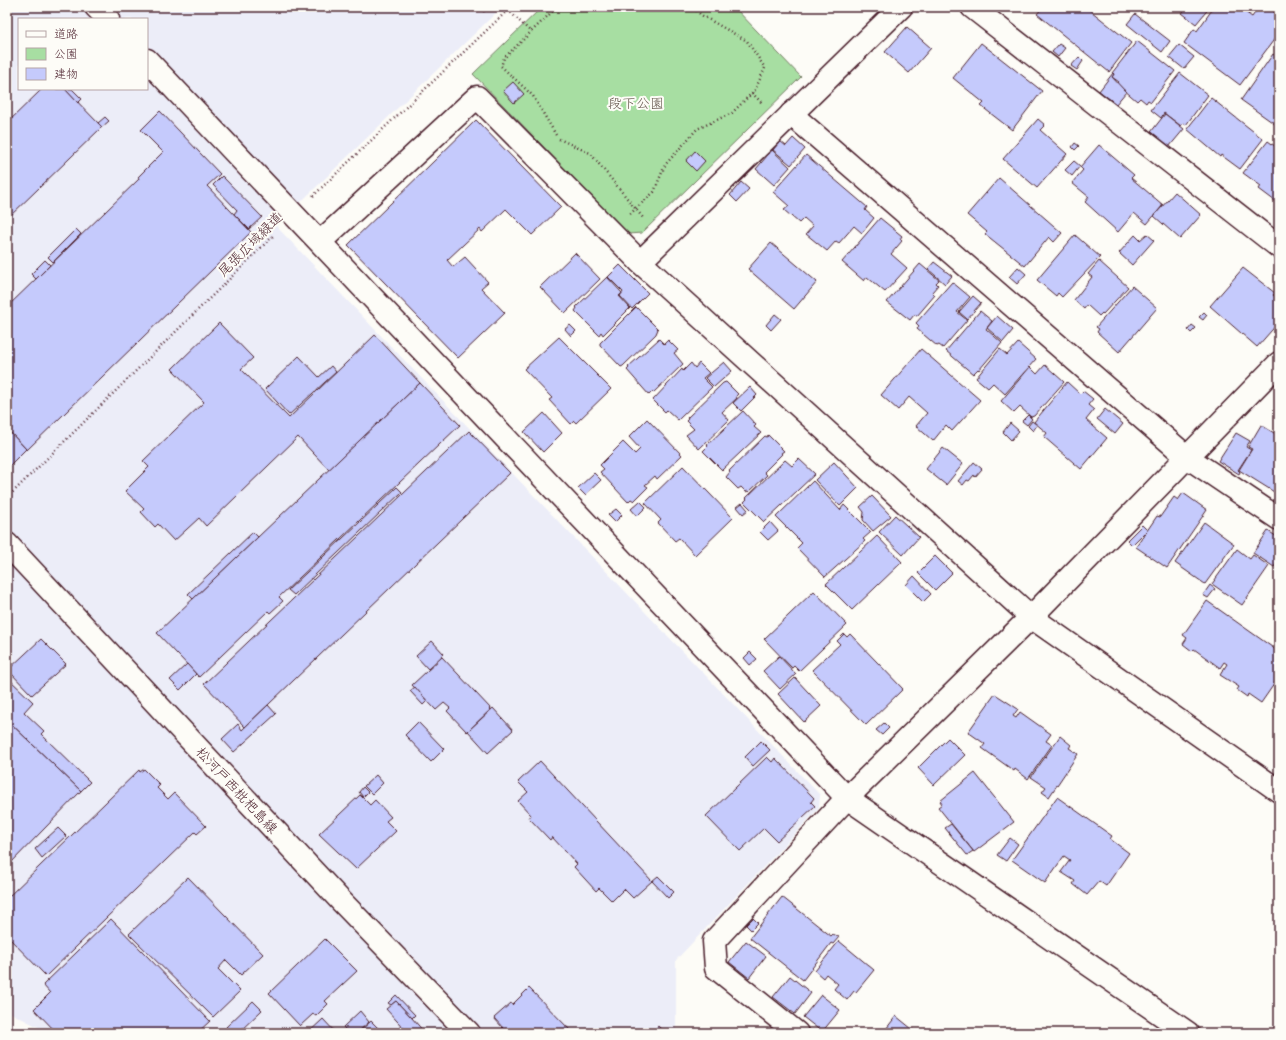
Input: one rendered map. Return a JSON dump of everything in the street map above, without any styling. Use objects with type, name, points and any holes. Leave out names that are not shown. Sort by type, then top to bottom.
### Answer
[{"type":"street","points":[[96,7],[107,18]]},
{"type":"street","points":[[640,262],[901,7]]},
{"type":"street","points":[[972,7],[1279,247]]},
{"type":"street","points":[[148,61],[321,241],[846,798],[1188,1033]]},
{"type":"street","points":[[321,241],[476,97],[640,262],[1031,617],[1279,791]]},
{"type":"street","points":[[791,114],[1187,457],[1279,519]]},
{"type":"street","points":[[797,1033],[716,968],[714,941],[846,798],[1031,617],[1279,363]]},
{"type":"street","name":"松河戸西枇杷島線","points":[[7,544],[342,902],[469,1033]]},
{"type":"path","points":[[557,7],[504,58],[501,66],[533,96],[559,139],[590,153],[636,209],[654,192],[665,165],[697,129],[732,113],[755,90],[765,68],[747,41],[701,15],[693,7]]},
{"type":"path","points":[[509,8],[531,32]]},
{"type":"path","name":"尾張広域緑道","points":[[7,498],[295,214],[509,8]]},
{"type":"shaded area","points":[[7,7],[502,7],[276,226],[820,795],[819,808],[676,960],[676,1033],[50,1033],[7,1011]]},
{"type":"green space","name":"段下公園","points":[[542,7],[734,7],[801,77],[642,233],[628,234],[473,74]]},
{"type":"building","points":[[478,7],[486,7],[487,9],[484,12]]},
{"type":"building","points":[[1043,7],[1086,7],[1131,43],[1109,72],[1037,14]]},
{"type":"building","points":[[1187,7],[1210,7],[1196,24],[1182,13]]},
{"type":"building","points":[[1214,7],[1238,7],[1252,17],[1259,7],[1274,7],[1279,11],[1279,33],[1240,85],[1184,43],[1194,29],[1197,31]]},
{"type":"building","points":[[1240,7],[1255,7],[1250,14]]},
{"type":"building","points":[[1135,14],[1170,41],[1162,52],[1127,24]]},
{"type":"building","points":[[907,27],[931,48],[909,73],[885,52]]},
{"type":"building","points":[[1137,41],[1175,71],[1151,102],[1148,100],[1146,103],[1140,98],[1137,101],[1117,84],[1119,82],[1112,77],[1114,74],[1112,73]]},
{"type":"building","points":[[981,43],[1042,91],[1012,130],[981,106],[984,103],[953,78]]},
{"type":"building","points":[[1059,44],[1065,48],[1058,57],[1052,52]]},
{"type":"building","points":[[1179,45],[1194,57],[1184,69],[1169,57]]},
{"type":"building","points":[[1273,54],[1279,58],[1279,127],[1241,100]]},
{"type":"building","points":[[1079,57],[1083,61],[1077,70],[1071,66]]},
{"type":"building","points":[[1113,73],[1114,74],[1112,77],[1126,92],[1116,104],[1099,91]]},
{"type":"building","points":[[1180,73],[1208,95],[1186,125],[1183,123],[1181,126],[1164,113],[1161,118],[1151,110]]},
{"type":"building","points":[[513,82],[524,94],[514,103],[503,91]]},
{"type":"building","points":[[41,90],[66,90],[102,127],[7,219],[7,123]]},
{"type":"building","points":[[66,90],[73,90],[82,99],[78,103]]},
{"type":"building","points":[[1211,98],[1263,139],[1240,169],[1221,155],[1220,157],[1187,129]]},
{"type":"building","points":[[160,111],[220,174],[207,186],[251,232],[27,450],[7,429],[7,307],[139,179],[138,177],[163,152],[141,130]]},
{"type":"building","points":[[1165,114],[1184,129],[1169,147],[1151,132]]},
{"type":"building","points":[[105,117],[109,121],[102,127],[98,123]]},
{"type":"building","points":[[1038,119],[1045,125],[1040,130],[1067,154],[1037,188],[1003,159]]},
{"type":"building","points":[[476,120],[561,207],[532,235],[506,209],[482,232],[480,229],[447,260],[453,267],[465,257],[488,282],[481,288],[505,313],[458,358],[348,245]]},
{"type":"building","points":[[793,138],[805,149],[791,165],[773,150],[780,141],[786,146]]},
{"type":"building","points":[[1268,141],[1279,149],[1279,201],[1276,199],[1275,201],[1259,189],[1261,186],[1243,173]]},
{"type":"building","points":[[1075,143],[1079,146],[1075,150],[1072,147]]},
{"type":"building","points":[[1099,145],[1134,175],[1131,178],[1163,205],[1147,224],[1134,213],[1118,232],[1085,202],[1089,197],[1072,183],[1083,170],[1080,167]]},
{"type":"building","points":[[772,150],[790,167],[774,185],[756,169]]},
{"type":"building","points":[[695,151],[705,161],[696,171],[686,161]]},
{"type":"building","points":[[806,155],[867,207],[865,210],[874,218],[862,233],[854,226],[839,243],[836,241],[827,251],[806,234],[813,226],[804,218],[799,223],[784,210],[789,206],[773,192]]},
{"type":"building","points":[[1074,161],[1080,166],[1072,176],[1065,170]]},
{"type":"building","points":[[222,176],[262,217],[249,229],[234,214],[237,210],[213,185]]},
{"type":"building","points":[[999,178],[1062,233],[1054,242],[1049,237],[1025,266],[985,234],[987,232],[967,215]]},
{"type":"building","points":[[741,182],[749,189],[737,202],[730,195]]},
{"type":"building","points":[[1175,192],[1201,215],[1180,239],[1154,216]]},
{"type":"building","points":[[880,218],[902,236],[900,239],[902,241],[891,254],[907,268],[885,292],[867,277],[864,281],[842,262]]},
{"type":"building","points":[[76,229],[81,234],[53,262],[48,257]]},
{"type":"building","points":[[1147,234],[1154,240],[1132,265],[1119,253],[1135,235],[1140,240]]},
{"type":"building","points":[[1075,235],[1100,257],[1062,297],[1058,293],[1056,296],[1037,280]]},
{"type":"building","points":[[771,243],[817,282],[794,309],[748,269]]},
{"type":"building","points":[[575,253],[600,279],[565,313],[540,287]]},
{"type":"building","points":[[45,260],[50,265],[36,279],[31,274]]},
{"type":"building","points":[[1099,261],[1128,287],[1103,314],[1102,313],[1099,316],[1087,305],[1084,309],[1074,300],[1092,277],[1088,274]]},
{"type":"building","points":[[934,262],[952,276],[945,284],[928,269]]},
{"type":"building","points":[[920,264],[939,280],[936,283],[938,285],[932,292],[935,295],[917,316],[914,315],[910,320],[887,302]]},
{"type":"building","points":[[620,265],[648,293],[632,309],[620,296],[623,292],[608,277]]},
{"type":"building","points":[[1018,267],[1026,274],[1017,284],[1009,277]]},
{"type":"building","points":[[1243,268],[1275,293],[1273,295],[1279,300],[1279,322],[1257,347],[1210,306]]},
{"type":"building","points":[[607,277],[622,293],[619,296],[630,308],[603,335],[601,332],[599,335],[575,311],[577,308],[576,307]]},
{"type":"building","points":[[952,282],[970,297],[957,312],[967,320],[943,348],[939,345],[937,346],[917,329],[919,326],[916,323]]},
{"type":"building","points":[[1132,286],[1157,308],[1119,352],[1097,332],[1099,329],[1096,327]]},
{"type":"building","points":[[973,296],[981,303],[967,319],[959,312]]},
{"type":"building","points":[[636,307],[658,329],[656,334],[621,367],[600,345],[600,343]]},
{"type":"building","points":[[980,311],[992,321],[986,329],[1002,343],[979,370],[978,369],[973,374],[946,351]]},
{"type":"building","points":[[1204,312],[1207,315],[1203,320],[1199,317]]},
{"type":"building","points":[[775,314],[781,319],[771,330],[766,325]]},
{"type":"building","points":[[997,316],[1013,330],[1003,342],[987,328]]},
{"type":"building","points":[[219,323],[253,358],[241,369],[289,418],[375,335],[420,383],[329,470],[298,437],[206,526],[199,518],[174,541],[158,524],[155,527],[141,512],[144,509],[125,491],[149,467],[143,461],[204,402],[172,369]]},
{"type":"building","points":[[570,325],[576,331],[571,336],[565,329]]},
{"type":"building","points":[[1192,325],[1196,328],[1191,333],[1188,330]]},
{"type":"building","points":[[559,337],[611,389],[576,423],[574,421],[571,424],[549,400],[552,398],[524,369]]},
{"type":"building","points":[[659,339],[664,344],[668,340],[678,350],[674,353],[683,364],[653,393],[652,392],[649,395],[627,370],[629,368],[628,367]]},
{"type":"building","points":[[1018,343],[1036,359],[1005,394],[993,383],[988,388],[976,378],[1000,349],[1007,355]]},
{"type":"building","points":[[921,349],[980,400],[952,431],[946,425],[933,441],[916,426],[927,413],[909,397],[898,410],[881,395]]},
{"type":"building","points":[[299,356],[319,377],[331,366],[336,372],[289,415],[265,389]]},
{"type":"building","points":[[724,362],[732,371],[714,387],[705,378]]},
{"type":"building","points":[[691,363],[695,368],[699,363],[709,373],[703,378],[712,387],[678,420],[667,410],[665,412],[653,400],[682,369],[683,371]]},
{"type":"building","points":[[1045,365],[1064,382],[1034,416],[1031,417],[1020,407],[1014,413],[1001,401],[1030,367],[1037,374]]},
{"type":"building","points":[[726,382],[738,394],[736,396],[737,398],[722,412],[729,420],[699,449],[686,435],[694,429],[686,421],[688,419],[687,418],[723,383]]},
{"type":"building","points":[[1067,382],[1080,394],[1083,391],[1093,399],[1088,405],[1094,410],[1086,420],[1107,438],[1081,469],[1044,437],[1047,433],[1034,422]]},
{"type":"building","points":[[420,383],[460,425],[279,597],[283,601],[270,613],[268,611],[199,677],[157,633]]},
{"type":"building","points":[[750,387],[757,395],[741,411],[733,403]]},
{"type":"building","points":[[1105,409],[1123,424],[1115,434],[1097,419]]},
{"type":"building","points":[[743,411],[756,425],[754,427],[761,433],[722,470],[703,451],[708,446],[707,445]]},
{"type":"building","points":[[544,413],[562,433],[543,452],[524,432]]},
{"type":"building","points":[[1028,415],[1032,419],[1027,425],[1022,421]]},
{"type":"building","points":[[647,419],[682,455],[657,479],[655,476],[645,485],[648,487],[634,501],[631,499],[628,502],[600,472],[604,469],[600,465],[623,442],[635,454],[640,449],[629,437]]},
{"type":"building","points":[[1032,421],[1037,425],[1033,431],[1028,426]]},
{"type":"building","points":[[1010,423],[1019,431],[1011,440],[1003,432]]},
{"type":"building","points":[[1261,425],[1279,436],[1279,495],[1239,470],[1252,449],[1248,447]]},
{"type":"building","points":[[7,429],[26,449],[7,468]]},
{"type":"building","points":[[469,431],[510,473],[245,727],[204,684]]},
{"type":"building","points":[[1236,433],[1250,441],[1246,447],[1251,450],[1238,470],[1240,472],[1239,474],[1218,461]]},
{"type":"building","points":[[768,435],[784,451],[764,472],[767,475],[749,492],[746,492],[741,487],[738,489],[726,477],[730,472],[729,471],[765,436],[767,437]]},
{"type":"building","points":[[943,448],[963,464],[946,485],[926,469]]},
{"type":"building","points":[[799,459],[815,474],[764,522],[744,502],[747,499],[746,498],[785,460],[792,466]]},
{"type":"building","points":[[834,462],[858,488],[840,506],[815,480]]},
{"type":"building","points":[[974,462],[982,469],[975,477],[974,475],[963,485],[958,481]]},
{"type":"building","points":[[683,466],[733,518],[695,555],[679,538],[675,541],[658,523],[661,520],[645,503]]},
{"type":"building","points":[[594,473],[601,480],[585,495],[578,488]]},
{"type":"building","points":[[813,481],[840,510],[844,505],[871,532],[863,539],[865,541],[825,577],[797,548],[802,543],[776,517]]},
{"type":"building","points":[[397,487],[402,492],[294,595],[288,590]]},
{"type":"building","points":[[1183,493],[1207,510],[1167,568],[1136,547],[1157,516],[1160,517],[1174,497],[1178,500]]},
{"type":"building","points":[[872,496],[891,516],[873,531],[863,520],[864,512],[860,507]]},
{"type":"building","points":[[640,501],[646,507],[637,516],[631,509]]},
{"type":"building","points":[[742,503],[748,510],[743,514],[737,507]]},
{"type":"building","points":[[616,509],[622,515],[615,522],[608,515]]},
{"type":"building","points":[[895,515],[919,537],[903,555],[879,532]]},
{"type":"building","points":[[770,522],[778,531],[768,540],[760,532]]},
{"type":"building","points":[[1204,522],[1234,544],[1205,584],[1175,563]]},
{"type":"building","points":[[1142,525],[1147,530],[1132,545],[1127,540]]},
{"type":"building","points":[[1268,531],[1279,538],[1279,560],[1274,567],[1253,553]]},
{"type":"building","points":[[253,532],[258,537],[193,599],[188,594]]},
{"type":"building","points":[[877,536],[902,562],[852,610],[826,584]]},
{"type":"building","points":[[1237,549],[1250,559],[1253,555],[1269,566],[1242,605],[1212,584]]},
{"type":"building","points":[[935,556],[952,573],[935,590],[918,573]]},
{"type":"building","points":[[914,576],[931,594],[923,602],[906,585]]},
{"type":"building","points":[[1210,585],[1215,589],[1208,598],[1203,595]]},
{"type":"building","points":[[814,591],[847,625],[799,671],[794,666],[792,668],[764,639]]},
{"type":"building","points":[[1207,601],[1279,652],[1279,677],[1261,703],[1248,694],[1247,697],[1237,690],[1239,687],[1220,675],[1227,664],[1224,662],[1220,668],[1194,649],[1192,651],[1183,644],[1187,638],[1183,635]]},
{"type":"building","points":[[844,634],[847,637],[850,634],[903,689],[866,725],[812,670],[840,644],[837,641]]},
{"type":"building","points":[[41,639],[66,664],[32,695],[8,670]]},
{"type":"building","points":[[432,641],[444,654],[428,669],[416,656]]},
{"type":"building","points":[[750,652],[757,659],[750,665],[744,658]]},
{"type":"building","points":[[779,656],[796,674],[780,689],[763,671]]},
{"type":"building","points":[[442,657],[491,709],[467,732],[447,711],[450,708],[444,703],[436,710],[412,685]]},
{"type":"building","points":[[187,664],[196,674],[180,690],[170,680]]},
{"type":"building","points":[[7,677],[33,702],[24,712],[44,731],[41,734],[90,782],[81,791],[7,720]]},
{"type":"building","points":[[795,678],[821,706],[804,722],[778,694]]},
{"type":"building","points":[[415,687],[427,701],[423,705],[410,691]]},
{"type":"building","points":[[995,694],[1018,709],[1013,716],[1016,718],[1020,712],[1051,734],[1046,741],[1052,745],[1028,779],[982,748],[985,744],[968,732]]},
{"type":"building","points":[[268,705],[276,714],[234,752],[222,739],[238,724],[242,730]]},
{"type":"building","points":[[493,708],[513,730],[488,753],[468,731]]},
{"type":"building","points":[[7,720],[81,791],[7,867]]},
{"type":"building","points":[[418,722],[444,749],[431,762],[405,735]]},
{"type":"building","points":[[884,723],[889,728],[882,735],[876,730]]},
{"type":"building","points":[[1060,736],[1071,745],[1069,748],[1078,754],[1049,797],[1042,792],[1046,787],[1031,777]]},
{"type":"building","points":[[948,738],[965,755],[934,785],[918,768]]},
{"type":"building","points":[[761,741],[770,750],[753,766],[745,757]]},
{"type":"building","points":[[767,757],[772,762],[775,758],[814,798],[811,802],[815,806],[777,841],[764,828],[740,851],[706,816]]},
{"type":"building","points":[[540,761],[652,881],[633,898],[624,889],[612,901],[599,888],[596,891],[574,867],[577,864],[552,837],[550,840],[529,818],[531,815],[518,801],[528,792],[518,782]]},
{"type":"building","points":[[144,769],[160,785],[157,788],[168,799],[174,793],[206,826],[197,834],[195,832],[46,976],[7,936],[7,898],[139,770],[140,772]]},
{"type":"building","points":[[975,773],[1014,822],[974,852],[938,807],[942,804],[940,801]]},
{"type":"building","points":[[376,775],[383,783],[372,794],[364,786]]},
{"type":"building","points":[[363,787],[368,792],[363,797],[359,792]]},
{"type":"building","points":[[360,795],[370,805],[375,800],[391,817],[386,821],[396,831],[356,869],[319,834]]},
{"type":"building","points":[[1057,797],[1112,836],[1110,839],[1129,853],[1106,886],[1099,881],[1087,895],[1073,884],[1075,881],[1061,872],[1070,860],[1064,856],[1045,883],[1012,860]]},
{"type":"building","points":[[951,824],[973,851],[967,855],[945,828]]},
{"type":"building","points":[[58,828],[66,836],[42,858],[35,849]]},
{"type":"building","points":[[1010,838],[1018,844],[1006,861],[997,855]]},
{"type":"building","points":[[658,876],[674,892],[668,898],[652,881]]},
{"type":"building","points":[[188,877],[263,954],[241,975],[226,960],[218,969],[240,991],[213,1017],[129,934]]},
{"type":"building","points":[[782,897],[831,936],[833,934],[839,937],[833,944],[831,943],[803,980],[750,938]]},
{"type":"building","points":[[753,918],[758,923],[751,930],[746,925]]},
{"type":"building","points":[[111,919],[210,1021],[197,1033],[57,1033],[34,1009],[50,993],[43,985]]},
{"type":"building","points":[[325,939],[357,971],[325,1001],[328,1004],[316,1016],[313,1014],[300,1026],[269,993]]},
{"type":"building","points":[[746,941],[766,956],[749,978],[729,962]]},
{"type":"building","points":[[839,941],[874,970],[856,992],[854,991],[847,1000],[834,989],[838,984],[826,974],[823,978],[815,971]]},
{"type":"building","points":[[790,976],[811,993],[795,1014],[773,997]]},
{"type":"building","points":[[529,988],[573,1033],[499,1033],[503,1028],[494,1018],[511,1003],[512,1005]]},
{"type":"building","points":[[396,995],[415,1015],[412,1018],[396,1001],[391,1005],[388,1003]]},
{"type":"building","points":[[821,995],[840,1010],[822,1032],[803,1017]]},
{"type":"building","points":[[253,1001],[262,1010],[238,1033],[232,1033],[226,1027]]},
{"type":"building","points":[[396,1001],[425,1033],[408,1033],[386,1009]]},
{"type":"building","points":[[360,1011],[369,1022],[357,1033],[349,1033],[343,1027]]},
{"type":"building","points":[[896,1016],[917,1033],[883,1033]]},
{"type":"building","points":[[323,1019],[336,1033],[308,1033]]},
{"type":"building","points":[[371,1021],[383,1033],[358,1033]]},
{"type":"building","points":[[658,1026],[665,1033],[651,1033]]}]
